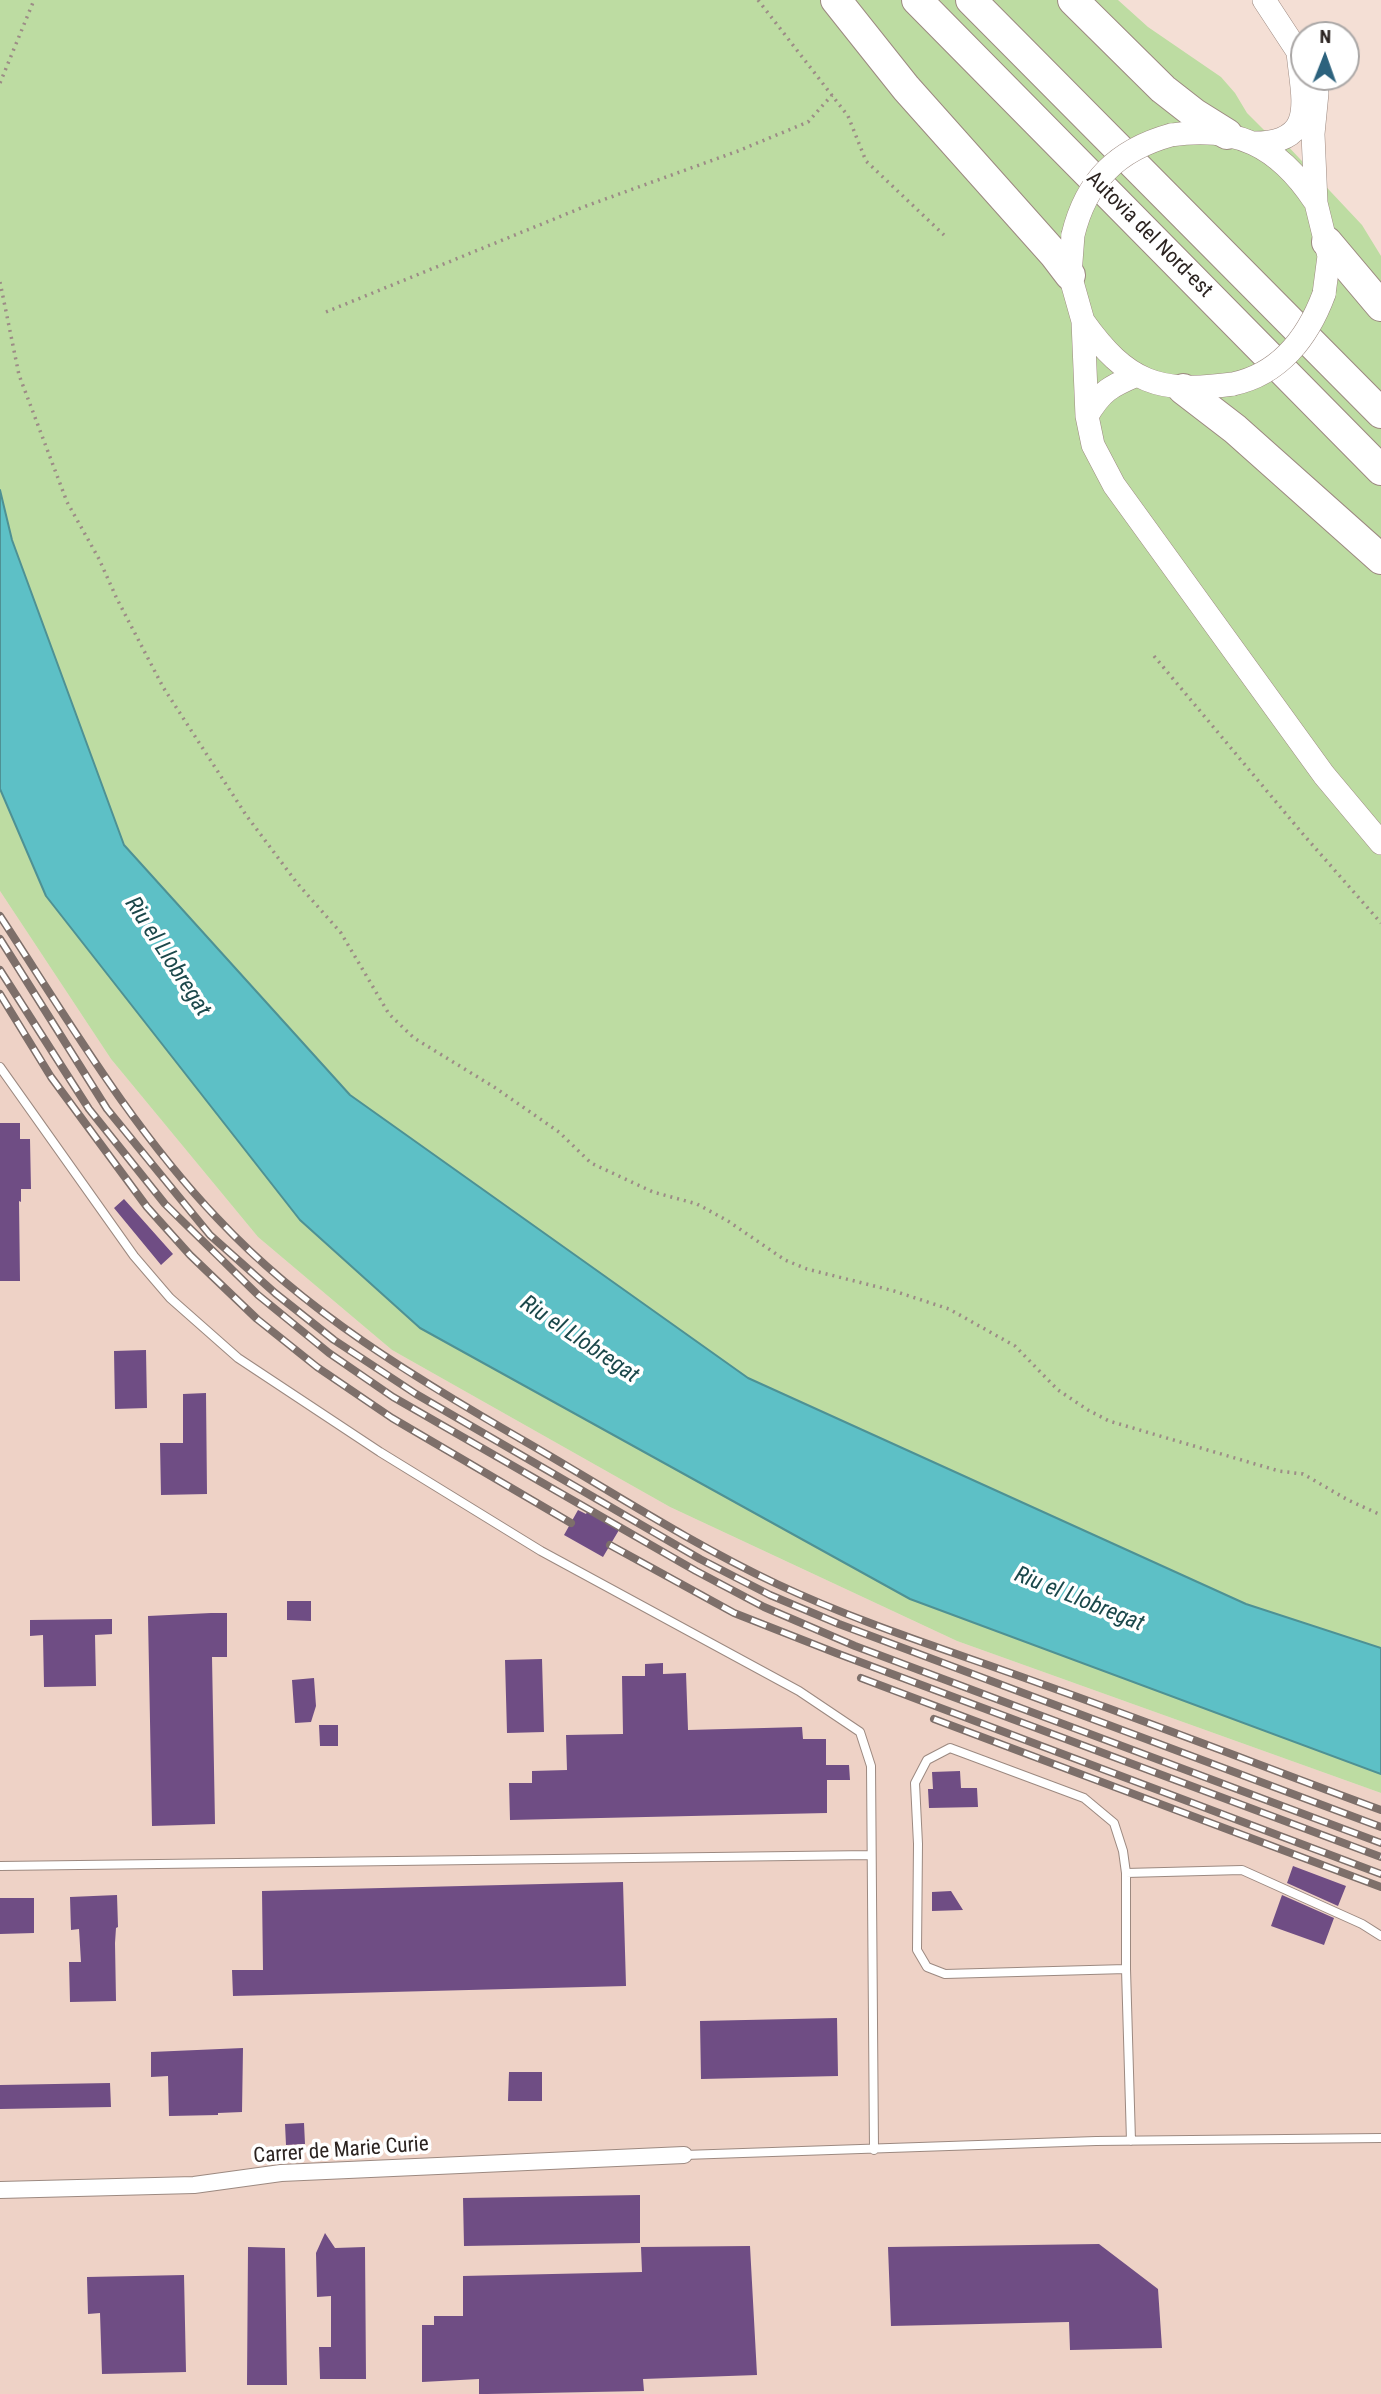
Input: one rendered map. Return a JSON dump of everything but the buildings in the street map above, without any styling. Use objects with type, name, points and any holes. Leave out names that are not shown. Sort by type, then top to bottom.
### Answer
[{"type":"highway","points":[[835,0],[906,88],[1070,275]]},
{"type":"highway","name":"Autovia del Nord-est","points":[[917,0],[1381,470]]},
{"type":"highway","name":"Autovia del Nord-est","points":[[971,0],[1381,413]]},
{"type":"highway","points":[[1073,0],[1163,89],[1195,114],[1240,138]]},
{"type":"highway","points":[[1326,243],[1381,306]]},
{"type":"highway","points":[[1183,389],[1235,429],[1381,559]]},
{"type":"main road","points":[[1264,0],[1290,40]]},
{"type":"main road","points":[[1305,91],[1302,116],[1287,137],[1280,141],[1206,132],[1171,135],[1138,147],[1109,166],[1086,197],[1077,218],[1070,275],[1083,321],[1087,416],[1093,446],[1114,485],[1324,775],[1381,843]]},
{"type":"main road","points":[[1083,321],[1116,361],[1137,375],[1159,384],[1183,389],[1233,384],[1246,381],[1276,365],[1311,326],[1324,294],[1329,256],[1316,203],[1313,134],[1316,91]]},
{"type":"main road","points":[[1240,138],[1273,155],[1298,176],[1316,203]]},
{"type":"main road","points":[[1087,416],[1102,393],[1137,375]]},
{"type":"street","name":"Carrer de Marie Curie","points":[[0,2190],[194,2185],[281,2173],[684,2155]]},
{"type":"lane","points":[[0,1067],[134,1256],[170,1298],[238,1358],[380,1452],[541,1551],[788,1685],[860,1732],[872,1766],[874,2150]]},
{"type":"lane","points":[[1126,1969],[945,1974],[927,1967],[917,1950],[918,1844],[915,1783],[927,1760],[950,1748],[1084,1798],[1114,1823],[1123,1851],[1126,1873],[1131,2141]]},
{"type":"lane","points":[[0,1866],[871,1855]]},
{"type":"lane","points":[[1126,1873],[1242,1870],[1362,1924],[1381,1936]]},
{"type":"lane","points":[[684,2155],[1131,2141],[1381,2138]]},
{"type":"path","points":[[0,83],[34,0]]},
{"type":"path","points":[[758,0],[848,116],[866,161],[944,235]]},
{"type":"path","points":[[326,312],[586,206],[738,151],[808,121],[832,95]]},
{"type":"path","points":[[0,282],[19,375],[67,502],[99,559],[163,687],[246,815],[297,883],[341,933],[389,1014],[414,1038],[494,1087],[559,1132],[591,1163],[653,1192],[697,1204],[728,1221],[785,1260],[807,1269],[894,1291],[950,1309],[1015,1346],[1058,1390],[1109,1421],[1279,1471],[1303,1475],[1381,1515]]},
{"type":"path","points":[[1154,656],[1381,923]]},
{"type":"shaded area","points":[[0,891],[111,1059],[258,1237],[392,1350],[670,1507],[957,1641],[1381,1793],[1381,2394],[0,2394]]},
{"type":"green space","points":[[0,0],[1118,0],[1148,27],[1221,77],[1247,113],[1264,130],[1284,142],[1362,225],[1381,256],[1381,1648],[1246,1604],[748,1378],[350,1095],[124,845],[12,540],[0,490]]},
{"type":"green space","points":[[0,789],[46,896],[910,1599],[1381,1774],[1381,1793],[957,1641],[670,1507],[392,1350],[258,1237],[111,1059],[0,891]]},
{"type":"water","name":"Riu el Llobregat","points":[[0,490],[12,540],[124,845],[350,1095],[748,1378],[1246,1604],[1381,1648],[1381,1774],[910,1599],[420,1328],[300,1220],[46,896],[0,789]]},
{"type":"railway","points":[[0,916],[129,1111],[218,1219],[252,1253],[325,1314],[404,1368],[681,1534],[810,1599],[877,1626],[1089,1701],[1381,1810]]},
{"type":"railway","points":[[0,939],[107,1109],[210,1235],[275,1293],[334,1340],[416,1394],[700,1559],[770,1595],[839,1624],[1381,1827]]},
{"type":"railway","points":[[0,970],[89,1109],[165,1204],[258,1295],[329,1353],[393,1397],[696,1571],[764,1607],[855,1646],[1381,1843]]},
{"type":"railway","points":[[0,994],[51,1077],[147,1207],[190,1255],[257,1319],[317,1367],[392,1418],[571,1523]]},
{"type":"railway","points":[[610,1545],[734,1613],[1381,1857]]},
{"type":"railway","points":[[861,1678],[1381,1874]]},
{"type":"railway","points":[[934,1719],[1381,1887]]}]
